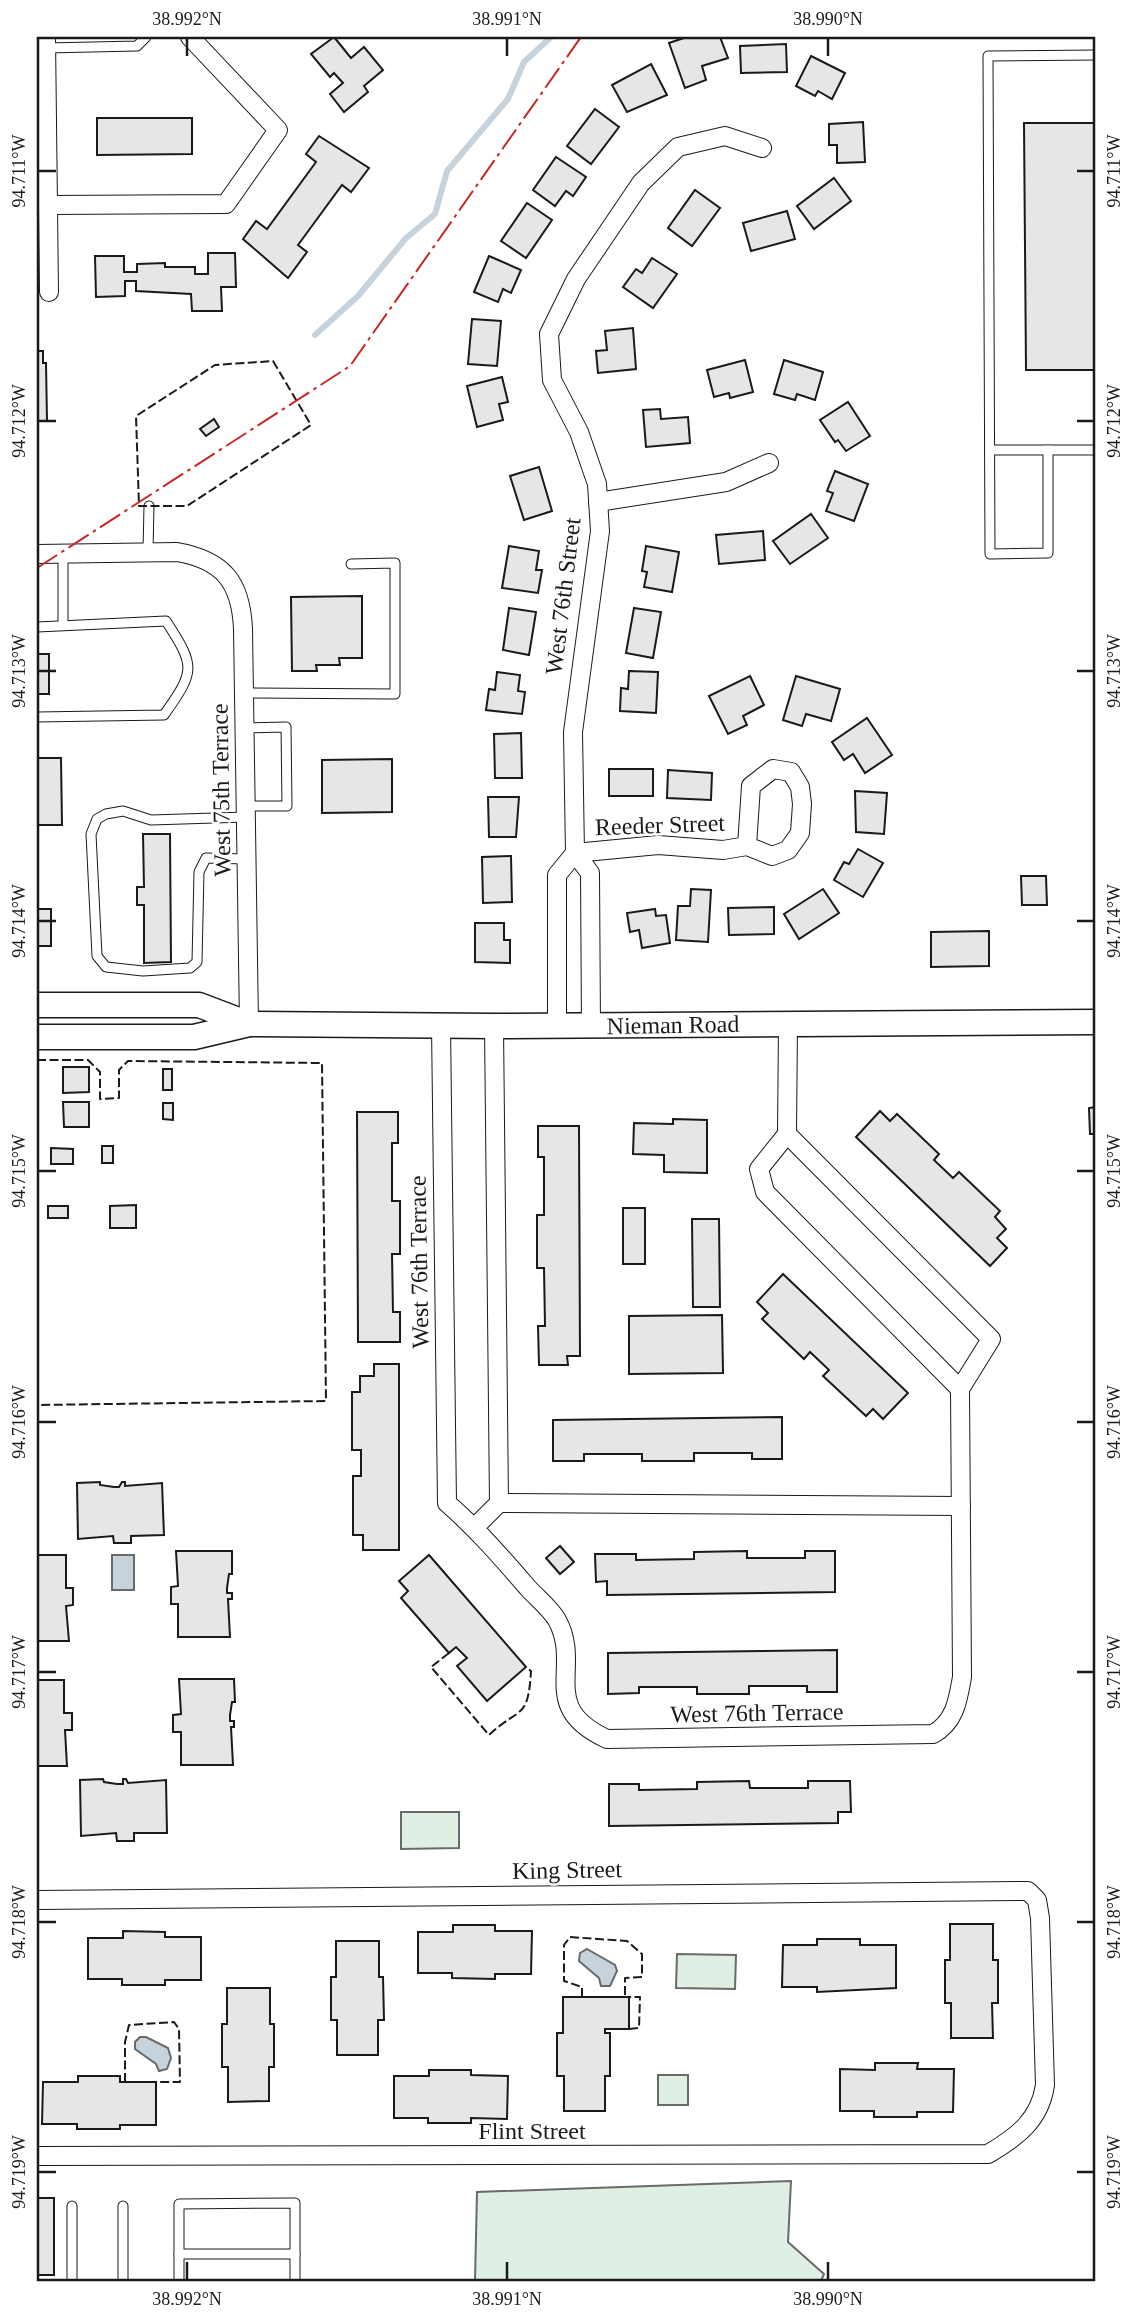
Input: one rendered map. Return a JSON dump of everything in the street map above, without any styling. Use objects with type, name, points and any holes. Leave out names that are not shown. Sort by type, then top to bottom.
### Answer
[{"type":"street","points":[[48,205],[226,204],[278,130],[190,37]]},
{"type":"street","points":[[46,42],[49,292]]},
{"type":"street","name":"West 76th Street","points":[[591,1026],[590,873],[575,853],[573,732],[600,531],[597,484],[579,432],[552,380],[549,334],[576,279],[641,183],[678,146],[725,136],[762,148]]},
{"type":"street","points":[[598,502],[726,482],[769,463]]},
{"type":"street","points":[[37,554],[148,551]]},
{"type":"street","name":"West 75th Terrace","points":[[148,551],[199,556],[215,564],[234,584],[242,605],[249,1024]]},
{"type":"street","name":"Reeder Street","points":[[575,853],[658,845],[723,850],[747,846],[772,856],[788,850],[800,833],[800,787],[791,772],[773,769],[751,786],[747,846]]},
{"type":"street","points":[[557,1026],[557,875],[575,853]]},
{"type":"street","name":"Nieman Road","points":[[37,1004],[199,1004],[249,1024]]},
{"type":"street","name":"Nieman Road","points":[[37,1037],[194,1037],[249,1024],[591,1026],[1096,1022]]},
{"type":"street","points":[[787,1134],[991,1339],[960,1389],[765,1192],[759,1169],[787,1134],[788,1024]]},
{"type":"street","name":"West 76th Terrace","points":[[441,1026],[447,1503],[475,1528],[556,1619],[561,1631],[569,1708],[577,1720],[594,1733],[607,1739],[921,1736],[943,1728],[958,1700],[962,1677],[960,1389]]},
{"type":"street","points":[[475,1528],[499,1503],[494,1026]]},
{"type":"street","points":[[499,1503],[961,1506]]},
{"type":"street","name":"King Street","points":[[37,1900],[1016,1889],[1028,1891],[1037,1900],[1041,1955]]},
{"type":"street","name":"Flint Street","points":[[37,2156],[988,2154],[1035,2119],[1042,2104],[1045,2085],[1041,1955]]},
{"type":"lane","points":[[46,42],[137,46],[146,37]]},
{"type":"lane","points":[[1048,450],[1048,553],[990,554],[988,56],[1096,55]]},
{"type":"lane","points":[[990,450],[1096,450]]},
{"type":"lane","points":[[148,551],[149,506]]},
{"type":"lane","points":[[63,554],[63,625]]},
{"type":"lane","points":[[244,693],[395,694],[395,563],[351,564]]},
{"type":"lane","points":[[37,626],[166,621],[187,653],[187,682],[164,715],[37,717]]},
{"type":"lane","points":[[244,728],[286,727],[287,806],[151,820],[123,811],[106,814],[97,819],[91,834],[97,956],[106,967],[143,971],[190,968],[197,961],[200,872],[206,858],[246,859]]},
{"type":"lane","points":[[179,2281],[179,2204],[295,2203],[295,2281]]},
{"type":"lane","points":[[72,2206],[72,2281]]},
{"type":"lane","points":[[123,2206],[123,2281]]},
{"type":"lane","points":[[179,2254],[295,2254]]},
{"type":"green space","points":[[401,1812],[459,1812],[459,1848],[401,1849]]},
{"type":"green space","points":[[677,1954],[736,1955],[735,1989],[676,1988]]},
{"type":"green space","points":[[658,2075],[688,2075],[688,2105],[658,2105]]},
{"type":"green space","points":[[791,2181],[788,2242],[824,2274],[821,2281],[475,2281],[477,2192]]},
{"type":"shaded area","points":[[112,1555],[134,1555],[134,1590],[112,1590]]},
{"type":"shaded area","points":[[587,1949],[615,1965],[617,1971],[610,1986],[601,1986],[599,1978],[579,1961],[580,1953]]},
{"type":"shaded area","points":[[140,2037],[146,2037],[168,2048],[171,2058],[167,2069],[159,2071],[156,2064],[135,2049],[135,2042]]},
{"type":"building","points":[[334,37],[351,58],[364,47],[383,70],[364,86],[368,92],[344,112],[330,94],[343,83],[334,73],[330,77],[311,54]]},
{"type":"building","points":[[687,37],[720,37],[728,58],[702,66],[706,80],[685,88],[669,43]]},
{"type":"building","points":[[786,44],[787,72],[741,73],[740,46]]},
{"type":"building","points":[[811,56],[845,73],[832,99],[818,91],[815,96],[796,86]]},
{"type":"building","points":[[651,64],[667,95],[627,112],[612,85]]},
{"type":"building","points":[[595,109],[619,127],[591,164],[567,146]]},
{"type":"building","points":[[97,118],[192,118],[192,154],[97,155]]},
{"type":"building","points":[[863,122],[865,162],[837,163],[837,145],[829,145],[829,124]]},
{"type":"building","points":[[1024,123],[1096,123],[1096,370],[1026,370]]},
{"type":"building","points":[[319,136],[369,168],[351,192],[342,185],[298,245],[307,252],[288,278],[243,239],[256,221],[267,229],[316,162],[306,154]]},
{"type":"building","points":[[556,157],[586,177],[573,196],[566,191],[555,206],[533,190]]},
{"type":"building","points":[[834,178],[851,201],[814,229],[797,206]]},
{"type":"building","points":[[695,190],[720,208],[692,246],[668,228]]},
{"type":"building","points":[[527,203],[552,220],[526,258],[501,241]]},
{"type":"building","points":[[787,211],[795,239],[751,251],[743,223]]},
{"type":"building","points":[[208,253],[235,253],[236,287],[221,287],[222,311],[192,311],[191,294],[136,291],[136,281],[125,281],[125,296],[96,297],[95,256],[124,256],[124,272],[137,272],[137,264],[165,263],[165,267],[195,267],[195,274],[208,274]]},
{"type":"building","points":[[489,256],[521,270],[511,293],[503,289],[498,302],[474,292]]},
{"type":"building","points":[[652,258],[677,274],[653,308],[623,287],[636,269],[642,273]]},
{"type":"building","points":[[472,319],[501,321],[497,366],[468,364]]},
{"type":"building","points":[[633,328],[636,369],[598,373],[596,351],[607,350],[605,331]]},
{"type":"building","points":[[37,351],[43,351],[43,363],[46,363],[47,421],[37,421]]},
{"type":"building","points":[[745,360],[753,392],[730,398],[729,393],[714,397],[707,370]]},
{"type":"building","points":[[784,360],[823,372],[815,400],[797,394],[795,400],[774,394]]},
{"type":"building","points":[[502,377],[508,402],[499,404],[503,420],[477,427],[467,386]]},
{"type":"building","points":[[848,402],[870,436],[846,451],[838,440],[835,442],[820,420]]},
{"type":"building","points":[[660,409],[661,419],[688,417],[690,443],[646,447],[643,410]]},
{"type":"building","points":[[214,419],[219,427],[206,436],[200,429]]},
{"type":"building","points":[[539,467],[552,511],[524,520],[510,476]]},
{"type":"building","points":[[835,471],[868,484],[854,521],[826,511],[833,493],[827,491]]},
{"type":"building","points":[[811,514],[828,538],[790,564],[773,541]]},
{"type":"building","points":[[763,531],[765,560],[719,564],[716,535]]},
{"type":"building","points":[[509,546],[539,551],[536,570],[542,570],[538,593],[502,588]]},
{"type":"building","points":[[646,546],[679,552],[672,592],[644,587],[647,572],[642,571]]},
{"type":"building","points":[[362,596],[362,658],[339,658],[340,665],[316,665],[317,671],[292,671],[291,597]]},
{"type":"building","points":[[509,608],[536,612],[529,655],[503,650]]},
{"type":"building","points":[[634,608],[661,612],[653,658],[626,653]]},
{"type":"building","points":[[37,654],[49,654],[49,694],[37,694]]},
{"type":"building","points":[[629,671],[658,672],[656,713],[620,711],[621,688],[628,689]]},
{"type":"building","points":[[497,672],[520,675],[518,691],[525,692],[522,714],[486,710],[489,689],[495,690]]},
{"type":"building","points":[[750,676],[764,705],[743,716],[747,725],[728,734],[709,696]]},
{"type":"building","points":[[796,676],[840,689],[831,721],[806,714],[802,726],[783,720]]},
{"type":"building","points":[[867,718],[892,755],[865,773],[853,754],[844,760],[832,742]]},
{"type":"building","points":[[521,733],[522,778],[495,778],[494,734]]},
{"type":"building","points":[[37,758],[61,758],[62,825],[37,825]]},
{"type":"building","points":[[392,759],[392,812],[322,813],[322,760]]},
{"type":"building","points":[[609,769],[653,769],[653,796],[609,796]]},
{"type":"building","points":[[668,770],[712,773],[711,800],[667,798]]},
{"type":"building","points":[[855,791],[887,793],[884,834],[856,832]]},
{"type":"building","points":[[488,797],[519,797],[516,837],[489,837]]},
{"type":"building","points":[[143,834],[170,834],[171,962],[144,963],[144,905],[137,905],[137,887],[144,887]]},
{"type":"building","points":[[858,849],[883,863],[863,897],[834,880],[844,862],[849,864]]},
{"type":"building","points":[[511,856],[512,902],[483,903],[482,857]]},
{"type":"building","points":[[1021,876],[1046,876],[1047,905],[1022,905]]},
{"type":"building","points":[[691,889],[711,890],[708,942],[676,940],[678,906],[690,906]]},
{"type":"building","points":[[823,889],[839,913],[799,939],[784,914]]},
{"type":"building","points":[[774,907],[774,934],[729,935],[728,908]]},
{"type":"building","points":[[37,909],[51,909],[51,946],[37,946]]},
{"type":"building","points":[[655,909],[656,916],[666,915],[670,943],[642,948],[639,930],[630,932],[627,913]]},
{"type":"building","points":[[475,923],[504,923],[504,940],[510,940],[510,963],[475,962]]},
{"type":"building","points":[[989,931],[989,966],[931,967],[931,932]]},
{"type":"building","points":[[63,1067],[89,1067],[89,1092],[63,1093]]},
{"type":"building","points":[[163,1069],[172,1069],[172,1090],[163,1090]]},
{"type":"building","points":[[63,1102],[89,1102],[89,1127],[64,1127]]},
{"type":"building","points":[[163,1103],[173,1103],[173,1120],[163,1119]]},
{"type":"building","points":[[1096,1107],[1096,1134],[1090,1134],[1089,1108]]},
{"type":"building","points":[[880,1111],[890,1121],[897,1114],[939,1154],[934,1160],[953,1178],[959,1172],[1000,1211],[995,1217],[1006,1229],[997,1238],[1007,1248],[990,1266],[856,1137]]},
{"type":"building","points":[[357,1112],[398,1112],[398,1143],[392,1143],[392,1201],[400,1201],[400,1254],[392,1254],[393,1312],[400,1312],[400,1342],[358,1342]]},
{"type":"building","points":[[673,1119],[707,1120],[707,1173],[664,1172],[664,1155],[633,1154],[634,1123],[673,1124]]},
{"type":"building","points":[[538,1126],[579,1126],[580,1356],[567,1356],[568,1365],[539,1365],[538,1326],[545,1326],[544,1268],[537,1268],[537,1215],[544,1215],[544,1157],[538,1157]]},
{"type":"building","points":[[102,1146],[113,1146],[113,1163],[102,1163]]},
{"type":"building","points":[[51,1148],[73,1149],[73,1164],[51,1164]]},
{"type":"building","points":[[136,1205],[136,1228],[110,1228],[110,1206]]},
{"type":"building","points":[[48,1206],[68,1206],[68,1218],[48,1218]]},
{"type":"building","points":[[623,1208],[645,1208],[645,1264],[623,1264]]},
{"type":"building","points":[[692,1219],[719,1219],[720,1307],[693,1307]]},
{"type":"building","points":[[783,1274],[908,1393],[883,1419],[873,1409],[866,1416],[823,1376],[829,1370],[810,1352],[804,1359],[762,1319],[768,1313],[757,1302]]},
{"type":"building","points":[[722,1315],[723,1373],[629,1374],[629,1316]]},
{"type":"building","points":[[374,1364],[399,1364],[399,1550],[363,1550],[363,1535],[353,1535],[353,1476],[361,1476],[361,1450],[352,1450],[352,1392],[360,1392],[360,1376],[374,1376]]},
{"type":"building","points":[[782,1417],[782,1459],[752,1459],[752,1453],[694,1453],[694,1461],[642,1461],[642,1454],[584,1454],[584,1461],[553,1461],[553,1420]]},
{"type":"building","points":[[100,1482],[100,1485],[114,1487],[119,1487],[122,1482],[125,1482],[125,1486],[162,1483],[164,1535],[131,1536],[131,1543],[114,1543],[113,1536],[78,1539],[77,1483]]},
{"type":"building","points":[[560,1546],[574,1562],[560,1574],[546,1558]]},
{"type":"building","points":[[176,1551],[232,1551],[232,1574],[229,1574],[227,1588],[227,1593],[232,1593],[232,1599],[228,1599],[230,1637],[178,1637],[178,1604],[171,1604],[171,1587],[178,1586]]},
{"type":"building","points":[[747,1551],[747,1558],[805,1558],[805,1551],[835,1551],[835,1592],[607,1595],[607,1581],[596,1582],[595,1554],[636,1554],[636,1560],[694,1559],[694,1552]]},
{"type":"building","points":[[37,1555],[66,1555],[66,1588],[73,1588],[73,1605],[66,1606],[69,1641],[37,1641]]},
{"type":"building","points":[[429,1555],[526,1667],[487,1701],[457,1666],[467,1658],[456,1647],[449,1653],[401,1598],[408,1591],[399,1581]]},
{"type":"building","points":[[837,1650],[837,1692],[807,1692],[807,1686],[749,1686],[749,1694],[697,1694],[697,1687],[639,1687],[639,1693],[608,1694],[608,1653]]},
{"type":"building","points":[[179,1679],[234,1679],[235,1702],[232,1702],[230,1715],[230,1721],[234,1721],[234,1727],[231,1727],[233,1765],[181,1765],[181,1732],[173,1732],[173,1715],[181,1714]]},
{"type":"building","points":[[37,1680],[64,1680],[64,1713],[72,1713],[72,1730],[65,1730],[67,1766],[37,1766]]},
{"type":"building","points":[[103,1779],[104,1782],[117,1784],[123,1784],[123,1779],[128,1783],[166,1780],[167,1833],[134,1833],[134,1841],[117,1841],[116,1833],[81,1836],[80,1780]]},
{"type":"building","points":[[749,1781],[750,1788],[808,1788],[808,1781],[850,1781],[851,1812],[838,1812],[838,1823],[609,1826],[609,1784],[639,1784],[639,1790],[697,1789],[697,1782]]},
{"type":"building","points":[[950,1924],[993,1924],[993,1960],[998,1960],[998,2003],[992,2003],[993,2038],[951,2038],[951,2003],[945,2003],[945,1960],[950,1960]]},
{"type":"building","points":[[453,1925],[495,1925],[495,1931],[532,1931],[531,1974],[495,1974],[495,1979],[452,1978],[452,1973],[418,1973],[418,1932],[453,1932]]},
{"type":"building","points":[[123,1931],[165,1932],[165,1937],[201,1937],[201,1980],[165,1980],[165,1985],[122,1985],[122,1979],[88,1979],[88,1938],[123,1938]]},
{"type":"building","points":[[817,1939],[860,1939],[860,1945],[896,1945],[896,1988],[817,1992],[817,1987],[782,1987],[783,1945],[817,1945]]},
{"type":"building","points":[[336,1941],[379,1941],[379,1977],[383,1977],[384,2020],[378,2020],[378,2055],[337,2055],[337,2020],[331,2020],[331,1977],[336,1977]]},
{"type":"building","points":[[227,1988],[270,1988],[270,2024],[274,2024],[274,2067],[269,2067],[269,2101],[228,2102],[228,2067],[222,2067],[222,2024],[227,2024]]},
{"type":"building","points":[[563,1997],[629,1997],[629,2029],[605,2029],[605,2033],[610,2033],[610,2076],[605,2076],[605,2111],[564,2111],[564,2076],[557,2076],[557,2033],[563,2033]]},
{"type":"building","points":[[875,2063],[918,2063],[917,2069],[954,2069],[953,2112],[917,2112],[917,2117],[874,2117],[874,2111],[840,2111],[840,2069],[875,2070]]},
{"type":"building","points":[[429,2070],[471,2070],[471,2075],[508,2076],[507,2119],[471,2118],[471,2123],[428,2123],[428,2118],[394,2118],[394,2076],[429,2076]]},
{"type":"building","points":[[78,2076],[120,2076],[120,2082],[156,2082],[156,2125],[120,2125],[120,2129],[77,2129],[77,2124],[42,2124],[43,2082],[78,2082]]},
{"type":"building","points":[[37,2198],[54,2198],[54,2275],[37,2275]]},
{"type":"waterway","points":[[315,335],[358,296],[406,238],[435,214],[447,171],[508,99],[524,62],[551,37]]},
{"type":"fence","points":[[273,361],[311,425],[187,506],[139,506],[136,416],[215,365],[273,361]]},
{"type":"fence","points":[[37,1060],[88,1060],[100,1072],[100,1099],[119,1098],[119,1070],[128,1061],[322,1063],[326,1401],[37,1405]]},
{"type":"fence","points":[[449,1653],[431,1667],[489,1735],[525,1706],[531,1671],[526,1667]]},
{"type":"fence","points":[[582,1997],[582,1987],[564,1981],[564,1945],[570,1937],[627,1941],[642,1954],[642,1977],[625,1978],[625,1997]]},
{"type":"fence","points":[[629,1997],[640,1997],[639,2028],[629,2029]]},
{"type":"fence","points":[[125,2082],[125,2042],[129,2025],[174,2022],[179,2029],[180,2082],[156,2082]]},
{"type":"power","points":[[37,568],[350,366],[581,37]]}]
